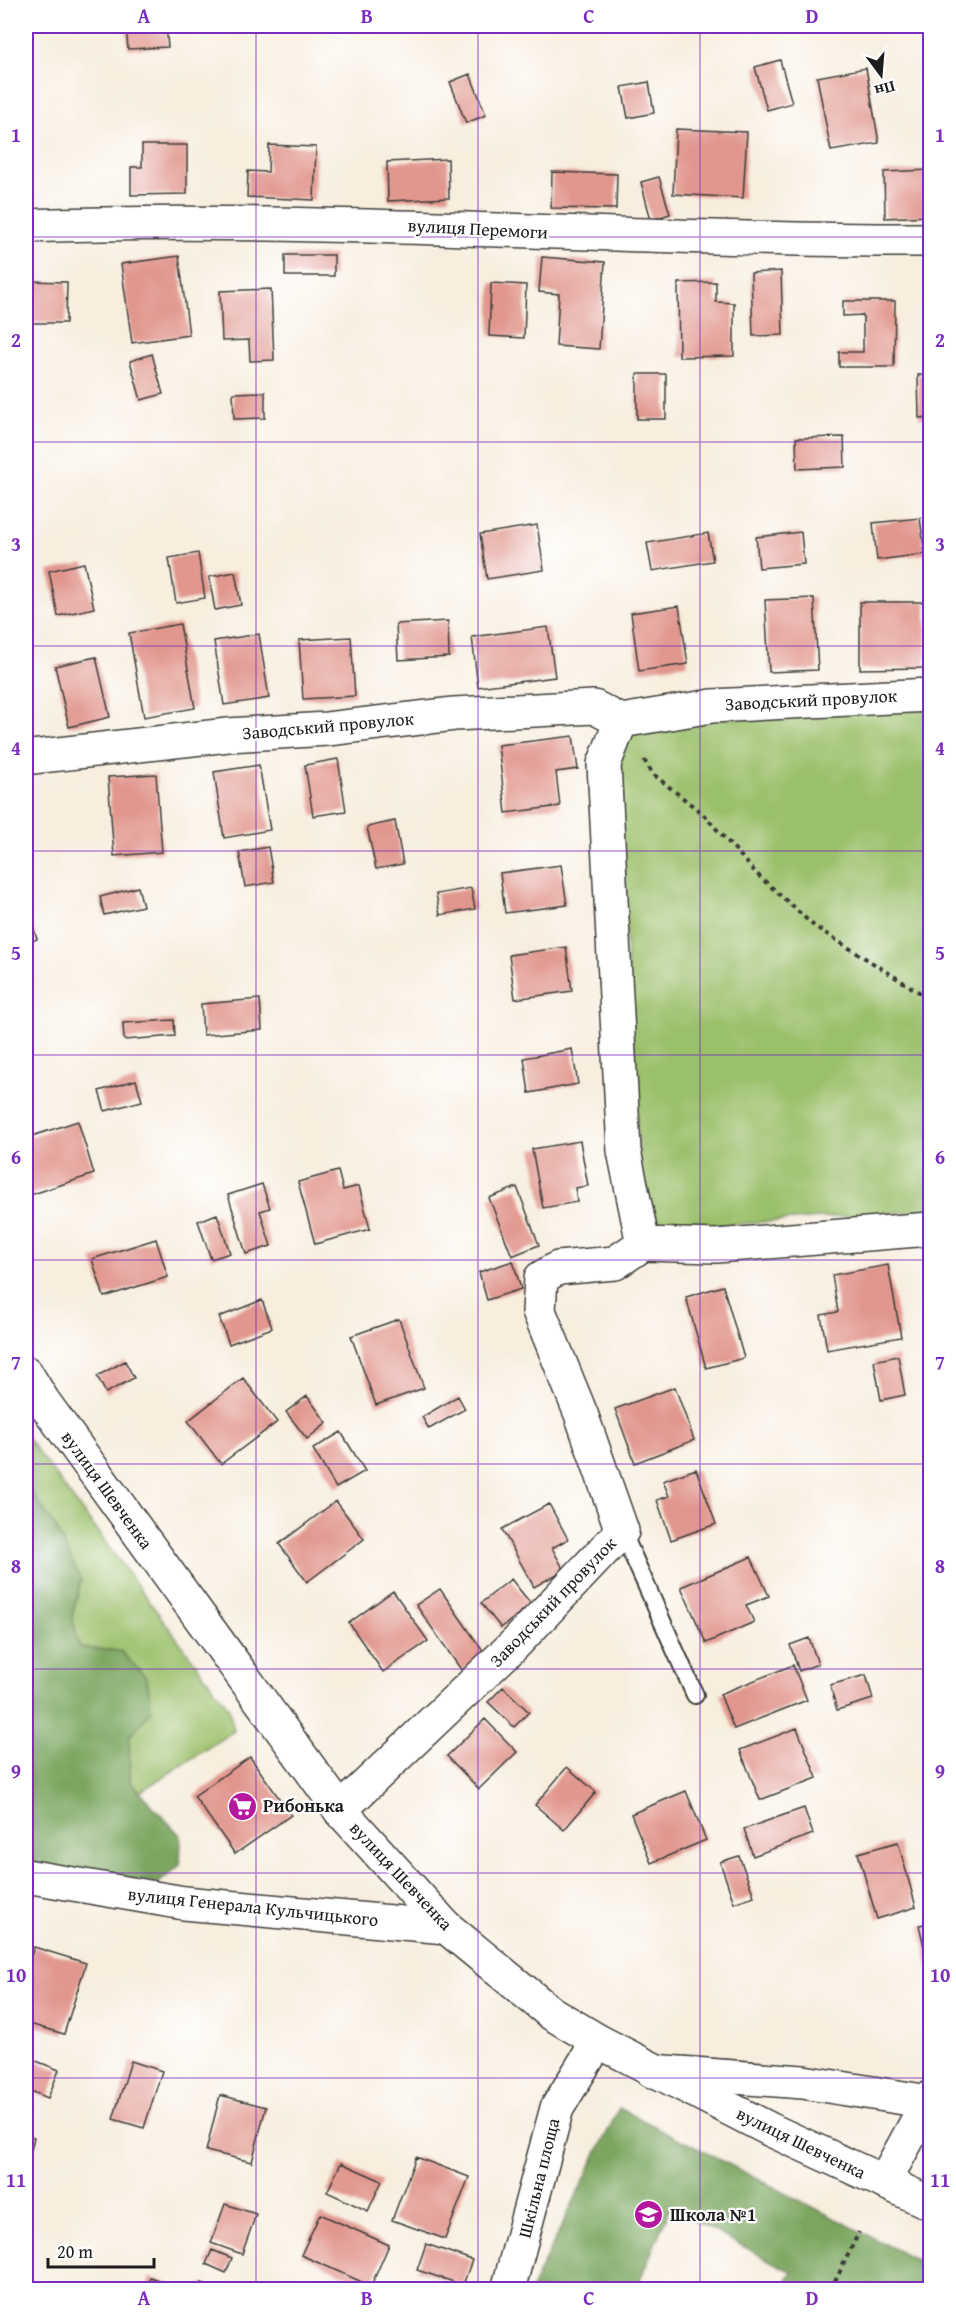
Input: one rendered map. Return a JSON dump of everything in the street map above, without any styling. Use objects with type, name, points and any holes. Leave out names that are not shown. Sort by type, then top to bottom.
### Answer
[{"type":"street","name":"вулиця Перемоги","points":[[26,226],[415,225],[664,237],[930,240]]},
{"type":"street","name":"Заводський провулок","points":[[32,757],[228,735],[327,729],[454,714],[594,707],[621,721],[712,706],[930,694]]},
{"type":"street","points":[[621,721],[603,764],[624,1151],[643,1244],[716,1246],[930,1229]]},
{"type":"street","name":"Заводський провулок","points":[[340,1810],[516,1643],[622,1531],[581,1414],[539,1311],[541,1278],[558,1268],[615,1263],[643,1244]]},
{"type":"street","name":"вулиця Шевченка","points":[[26,1373],[43,1401],[340,1810],[446,1927],[550,2013],[598,2041],[652,2071],[930,2203]]},
{"type":"street","name":"вулиця Генерала Кульчицького","points":[[26,1876],[184,1903],[446,1927]]},
{"type":"street","name":"Шкільна площа","points":[[508,2289],[557,2108],[598,2041]]},
{"type":"street","points":[[652,2071],[803,2082],[930,2100],[884,2182]]},
{"type":"lane","points":[[622,1531],[695,1695]]},
{"type":"path","points":[[621,721],[653,774],[703,814],[757,874],[814,926],[930,999]]},
{"type":"path","points":[[831,2289],[859,2232]]},
{"type":"green space","points":[[930,707],[930,1210],[655,1230],[640,1174],[616,778],[628,734],[651,723]]},
{"type":"green space","points":[[26,1436],[229,1708],[234,1731],[140,1792],[130,1782],[129,1737],[152,1710],[120,1651],[80,1648],[72,1617],[81,1580],[31,1492],[26,1492]]},
{"type":"green space","points":[[26,1492],[31,1492],[56,1528],[81,1580],[72,1617],[80,1648],[120,1651],[147,1678],[152,1710],[129,1737],[130,1782],[181,1836],[180,1865],[159,1883],[26,1868]]},
{"type":"green space","points":[[619,2108],[930,2267],[930,2289],[782,2289],[792,2272],[670,2208],[636,2289],[531,2289]]},
{"type":"building","points":[[126,26],[166,26],[168,47],[128,49]]},
{"type":"building","points":[[786,26],[803,26],[788,30]]},
{"type":"building","points":[[26,42],[30,42],[29,66],[26,66]]},
{"type":"building","points":[[780,60],[792,103],[767,110],[755,67]]},
{"type":"building","points":[[866,68],[879,143],[831,151],[817,77]]},
{"type":"building","points":[[470,74],[486,115],[466,123],[450,82]]},
{"type":"building","points":[[649,82],[654,113],[628,118],[622,87]]},
{"type":"building","points":[[676,129],[747,132],[743,198],[673,194]]},
{"type":"building","points":[[142,145],[187,145],[187,194],[131,195],[131,167],[142,167]]},
{"type":"building","points":[[269,145],[316,147],[314,200],[247,197],[248,171],[268,172]]},
{"type":"building","points":[[448,159],[449,198],[388,201],[387,162]]},
{"type":"building","points":[[930,170],[930,216],[885,218],[884,172]]},
{"type":"building","points":[[552,172],[617,174],[616,209],[551,208]]},
{"type":"building","points":[[659,177],[670,214],[651,220],[641,182]]},
{"type":"building","points":[[285,255],[334,255],[334,276],[285,276]]},
{"type":"building","points":[[179,256],[189,335],[132,343],[121,264]]},
{"type":"building","points":[[542,257],[605,262],[599,349],[556,346],[559,294],[539,292]]},
{"type":"building","points":[[781,271],[783,335],[753,336],[751,273]]},
{"type":"building","points":[[26,281],[67,282],[66,323],[26,323]]},
{"type":"building","points":[[716,282],[716,302],[734,303],[734,356],[679,357],[678,283]]},
{"type":"building","points":[[491,283],[526,285],[524,338],[489,336]]},
{"type":"building","points":[[271,289],[274,360],[250,361],[249,340],[222,341],[220,291]]},
{"type":"building","points":[[927,292],[930,292],[930,312],[929,312]]},
{"type":"building","points":[[843,301],[895,301],[894,367],[839,367],[839,352],[863,352],[863,315],[843,316]]},
{"type":"building","points":[[152,354],[163,394],[141,400],[130,361]]},
{"type":"building","points":[[637,374],[666,374],[666,419],[637,419]]},
{"type":"building","points":[[930,374],[930,417],[919,418],[918,375]]},
{"type":"building","points":[[265,392],[265,418],[234,419],[233,393]]},
{"type":"building","points":[[844,437],[845,467],[797,469],[796,438]]},
{"type":"building","points":[[920,518],[925,554],[877,560],[873,523]]},
{"type":"building","points":[[537,525],[544,570],[487,579],[480,534]]},
{"type":"building","points":[[801,532],[804,564],[759,568],[756,537]]},
{"type":"building","points":[[708,533],[713,561],[652,571],[647,543]]},
{"type":"building","points":[[198,553],[205,598],[176,603],[169,558]]},
{"type":"building","points":[[84,563],[94,608],[58,616],[49,571]]},
{"type":"building","points":[[235,572],[241,605],[215,610],[209,577]]},
{"type":"building","points":[[814,598],[818,670],[769,672],[765,600]]},
{"type":"building","points":[[860,602],[926,602],[926,668],[860,669]]},
{"type":"building","points":[[679,606],[688,664],[639,671],[631,613]]},
{"type":"building","points":[[448,621],[449,657],[398,660],[396,624]]},
{"type":"building","points":[[180,624],[195,708],[144,717],[129,633]]},
{"type":"building","points":[[548,627],[555,677],[478,687],[472,637]]},
{"type":"building","points":[[259,634],[269,698],[224,705],[214,641]]},
{"type":"building","points":[[351,637],[355,696],[303,699],[299,640]]},
{"type":"building","points":[[96,657],[110,717],[69,727],[55,666]]},
{"type":"building","points":[[573,736],[578,769],[556,772],[560,806],[506,813],[498,745]]},
{"type":"building","points":[[338,759],[346,811],[313,816],[305,765]]},
{"type":"building","points":[[259,765],[270,830],[224,838],[214,772]]},
{"type":"building","points":[[156,774],[162,852],[114,856],[108,777]]},
{"type":"building","points":[[395,821],[403,864],[376,869],[367,827]]},
{"type":"building","points":[[268,847],[274,882],[245,887],[239,852]]},
{"type":"building","points":[[561,865],[567,905],[505,913],[500,873]]},
{"type":"building","points":[[138,887],[143,906],[104,915],[100,897]]},
{"type":"building","points":[[471,888],[475,909],[440,915],[436,894]]},
{"type":"building","points":[[26,905],[37,939],[26,943]]},
{"type":"building","points":[[566,947],[572,991],[515,999],[509,955]]},
{"type":"building","points":[[260,999],[262,1030],[203,1035],[201,1004]]},
{"type":"building","points":[[174,1020],[175,1036],[124,1040],[123,1023]]},
{"type":"building","points":[[572,1049],[578,1084],[529,1093],[524,1058]]},
{"type":"building","points":[[136,1080],[142,1101],[105,1111],[99,1091]]},
{"type":"building","points":[[78,1121],[94,1174],[30,1195],[26,1181],[26,1138]]},
{"type":"building","points":[[580,1141],[588,1186],[575,1188],[577,1202],[543,1208],[532,1149]]},
{"type":"building","points":[[338,1171],[343,1190],[359,1186],[370,1229],[315,1244],[298,1182]]},
{"type":"building","points":[[262,1184],[270,1208],[260,1211],[271,1246],[246,1254],[228,1195]]},
{"type":"building","points":[[517,1187],[539,1245],[512,1256],[489,1198]]},
{"type":"building","points":[[217,1214],[230,1253],[211,1259],[198,1221]]},
{"type":"building","points":[[156,1239],[168,1277],[104,1297],[92,1259]]},
{"type":"building","points":[[513,1261],[521,1289],[487,1300],[479,1272]]},
{"type":"building","points":[[888,1265],[901,1337],[827,1350],[821,1315],[838,1312],[832,1275]]},
{"type":"building","points":[[723,1286],[744,1358],[706,1368],[686,1297]]},
{"type":"building","points":[[262,1300],[272,1328],[229,1344],[219,1317]]},
{"type":"building","points":[[399,1319],[424,1388],[376,1405],[351,1336]]},
{"type":"building","points":[[898,1356],[905,1395],[881,1400],[874,1361]]},
{"type":"building","points":[[125,1361],[134,1378],[106,1393],[97,1376]]},
{"type":"building","points":[[243,1378],[277,1422],[221,1464],[188,1421]]},
{"type":"building","points":[[675,1387],[694,1440],[635,1463],[615,1409]]},
{"type":"building","points":[[307,1396],[327,1423],[307,1439],[286,1412]]},
{"type":"building","points":[[458,1396],[465,1409],[429,1429],[422,1417]]},
{"type":"building","points":[[341,1432],[365,1471],[336,1488],[313,1449]]},
{"type":"building","points":[[696,1469],[716,1524],[671,1540],[657,1500],[669,1496],[663,1481]]},
{"type":"building","points":[[336,1501],[364,1539],[307,1582],[279,1544]]},
{"type":"building","points":[[549,1504],[568,1539],[552,1548],[564,1570],[534,1587],[502,1529]]},
{"type":"building","points":[[751,1557],[769,1596],[746,1605],[754,1622],[706,1643],[681,1587]]},
{"type":"building","points":[[511,1579],[531,1604],[501,1628],[481,1603]]},
{"type":"building","points":[[440,1589],[485,1654],[462,1671],[416,1605]]},
{"type":"building","points":[[393,1591],[428,1641],[383,1672],[349,1623]]},
{"type":"building","points":[[809,1638],[818,1664],[799,1671],[790,1645]]},
{"type":"building","points":[[793,1665],[807,1700],[734,1729],[720,1694]]},
{"type":"building","points":[[866,1675],[873,1699],[837,1710],[830,1685]]},
{"type":"building","points":[[503,1687],[529,1712],[514,1727],[488,1702]]},
{"type":"building","points":[[485,1719],[517,1752],[479,1789],[447,1756]]},
{"type":"building","points":[[797,1728],[817,1778],[760,1800],[740,1750]]},
{"type":"building","name":"Рибонька","points":[[250,1757],[291,1815],[235,1854],[194,1796]]},
{"type":"building","points":[[567,1767],[596,1792],[564,1830],[535,1805]]},
{"type":"building","points":[[686,1791],[706,1840],[651,1863],[631,1814]]},
{"type":"building","points":[[804,1808],[813,1834],[753,1856],[744,1829]]},
{"type":"building","points":[[898,1842],[916,1907],[877,1919],[858,1853]]},
{"type":"building","points":[[739,1856],[754,1896],[734,1903],[720,1862]]},
{"type":"building","points":[[930,1923],[930,1972],[919,1925]]},
{"type":"building","points":[[34,1947],[86,1963],[64,2034],[26,2023],[26,1974]]},
{"type":"building","points":[[26,2057],[59,2070],[48,2098],[26,2089]]},
{"type":"building","points":[[131,2061],[162,2071],[144,2128],[113,2119]]},
{"type":"building","points":[[220,2095],[266,2107],[252,2162],[206,2151]]},
{"type":"building","points":[[26,2135],[34,2137],[26,2174]]},
{"type":"building","points":[[416,2157],[469,2177],[445,2239],[392,2220]]},
{"type":"building","points":[[341,2163],[382,2181],[368,2211],[327,2192]]},
{"type":"building","points":[[225,2204],[256,2214],[242,2254],[211,2243]]},
{"type":"building","points":[[320,2214],[389,2245],[371,2286],[301,2255]]},
{"type":"building","points":[[426,2244],[472,2260],[463,2285],[417,2270]]},
{"type":"building","points":[[212,2250],[232,2258],[226,2273],[206,2264]]},
{"type":"building","points":[[150,2277],[183,2289],[183,2290],[145,2290]]},
{"type":"building","points":[[202,2283],[220,2289],[220,2290],[199,2290]]},
{"type":"place","name":"Рибонька","points":[[242,1806]]},
{"type":"place","name":"Школа №1","points":[[649,2215]]}]
